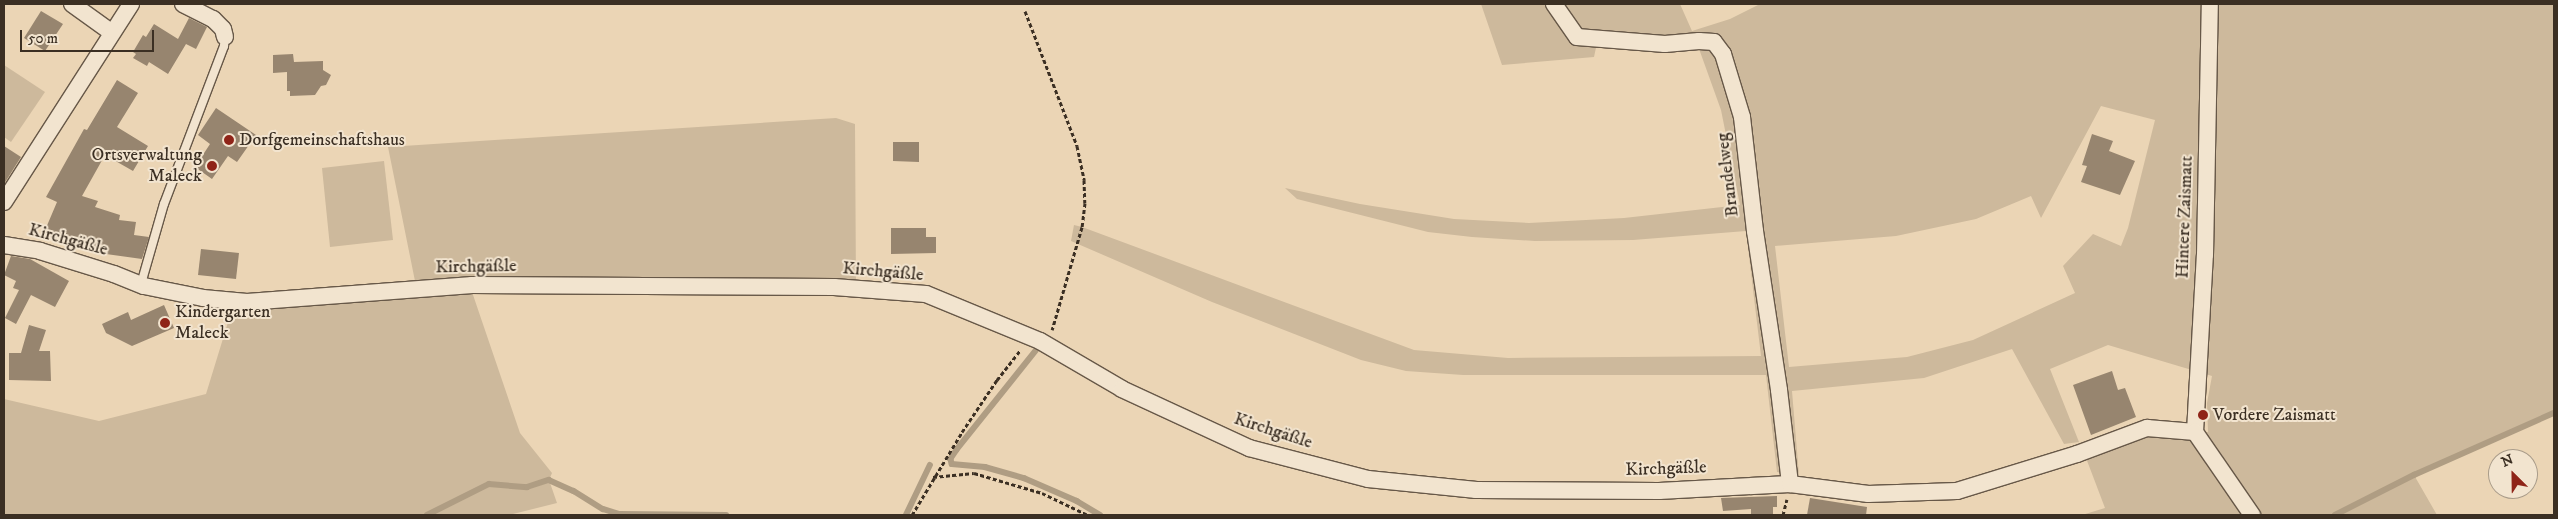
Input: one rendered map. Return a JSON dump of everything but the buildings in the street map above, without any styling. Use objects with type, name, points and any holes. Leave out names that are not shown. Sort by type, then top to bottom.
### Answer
[{"type":"street","points":[[72,4],[111,32]]},
{"type":"street","points":[[4,202],[111,32],[131,4]]},
{"type":"street","points":[[183,4],[213,19],[222,29],[225,37]]},
{"type":"street","name":"Brandelweg","points":[[1554,4],[1577,36],[1666,44],[1699,40],[1714,42],[1723,54],[1742,118],[1755,231],[1779,390],[1790,484]]},
{"type":"street","name":"Hintere Zaismatt","points":[[2195,432],[2205,255],[2210,4]]},
{"type":"street","name":"Kirchgäßle","points":[[4,245],[40,251],[141,284],[203,298],[247,302],[472,285],[834,287],[926,294],[1039,341],[1122,389],[1249,448],[1368,479],[1476,490],[1659,491],[1790,484]]},
{"type":"street","points":[[1790,484],[1868,494],[1957,491],[2077,454],[2147,428],[2195,432],[2252,515]]},
{"type":"lane","points":[[141,284],[164,204],[224,46],[225,37]]},
{"type":"path","points":[[912,515],[933,477],[997,380],[1039,341],[1055,323],[1082,228],[1085,203],[1084,180],[1078,146],[1025,12]]},
{"type":"path","points":[[933,477],[974,473],[1042,493],[1088,515]]},
{"type":"shaded area","points":[[1481,4],[1680,4],[1692,31],[1730,19],[1760,4],[2554,4],[2554,413],[2414,475],[2437,515],[2082,515],[2105,508],[2086,458],[2149,437],[2208,432],[2207,403],[2212,376],[2108,345],[2050,369],[2079,442],[2064,444],[2012,349],[1924,378],[1792,391],[1799,475],[1777,472],[1766,375],[1463,375],[1406,371],[1361,360],[1212,302],[1071,241],[1074,225],[1082,227],[1414,350],[1508,358],[1761,356],[1746,231],[1633,240],[1535,241],[1472,237],[1428,232],[1297,199],[1285,188],[1360,204],[1454,219],[1529,223],[1624,218],[1740,205],[1721,110],[1698,46],[1597,43],[1594,57],[1502,65]],"holes":[[[2101,106],[2155,120],[2128,228],[2121,246],[2093,234],[2063,266],[2075,293],[1973,340],[1907,357],[1789,367],[1775,246],[1896,236],[1976,219],[2031,196],[2041,218]]]},
{"type":"shaded area","points":[[4,65],[45,92],[11,142],[4,137]]},
{"type":"shaded area","points":[[836,118],[855,124],[856,289],[471,289],[520,433],[552,473],[549,480],[557,503],[509,515],[4,515],[4,399],[99,421],[206,394],[233,306],[417,291],[388,147]]},
{"type":"shaded area","points":[[384,161],[393,240],[330,247],[322,168]]},
{"type":"waterway","points":[[1036,351],[957,450],[951,459],[952,464],[985,467],[1024,478],[1077,501],[1100,515]]},
{"type":"waterway","points":[[2335,515],[2414,475],[2554,413]]},
{"type":"waterway","points":[[906,515],[930,465]]},
{"type":"waterway","points":[[427,515],[489,484],[527,487],[549,480],[574,491],[603,509],[619,514],[726,515]]},
{"type":"place","name":"Dorfgemeinschaftshaus","points":[[229,140]]},
{"type":"place","name":"Ortsverwaltung Maleck","points":[[212,166]]},
{"type":"place","name":"Kindergarten Maleck","points":[[165,323]]},
{"type":"place","name":"Vordere Zaismatt","points":[[2203,415]]}]
